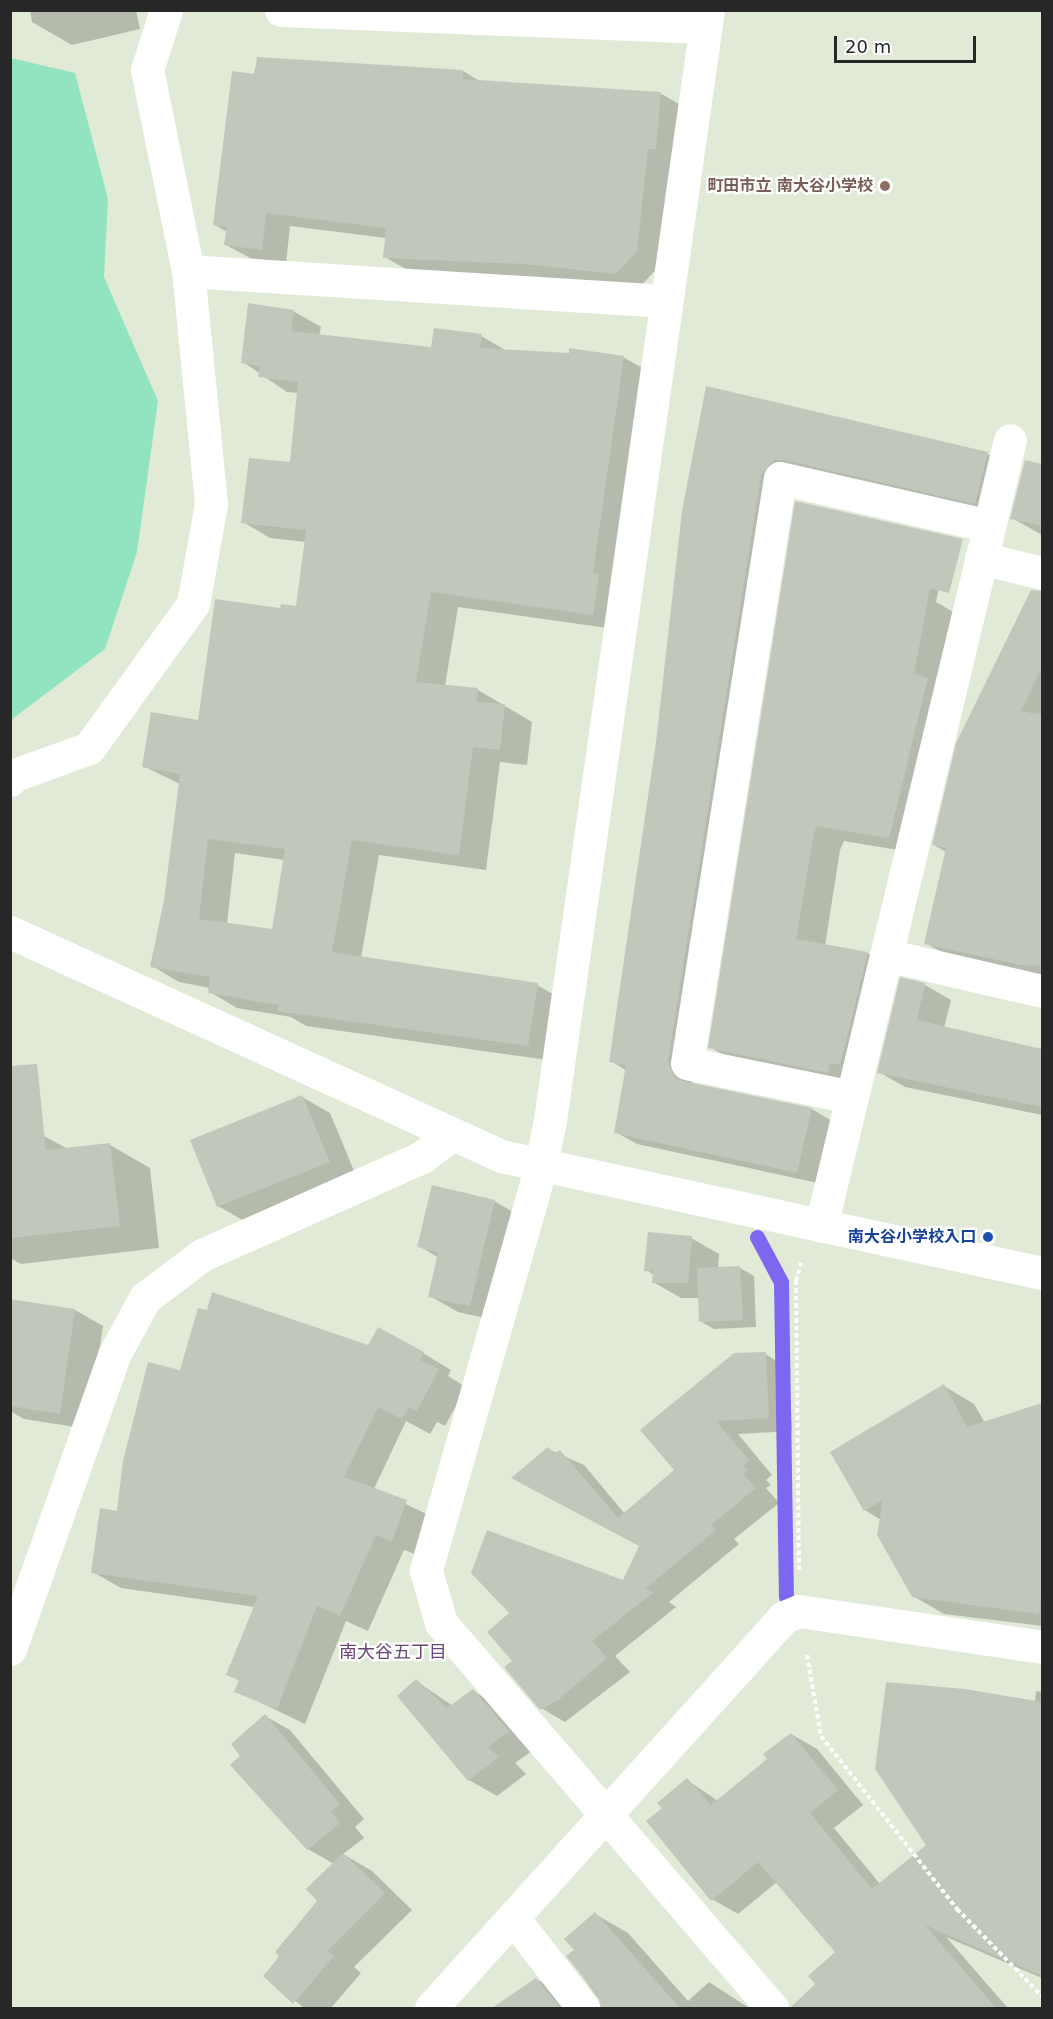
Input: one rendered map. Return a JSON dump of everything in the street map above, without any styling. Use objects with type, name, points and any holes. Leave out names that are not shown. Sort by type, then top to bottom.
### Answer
[{"type":"street","points":[[10,780],[12,776],[89,748],[193,604],[211,504],[188,271],[147,70],[166,10]]},
{"type":"street","points":[[280,10],[706,19],[541,1166],[426,1571],[441,1623],[772,2008]]},
{"type":"street","points":[[188,271],[666,301]]},
{"type":"street","points":[[821,1226],[1010,440]]},
{"type":"street","points":[[852,1097],[687,1063],[780,478],[989,526]]},
{"type":"street","points":[[981,558],[1042,573]]},
{"type":"street","points":[[10,932],[501,1156],[1042,1273]]},
{"type":"street","points":[[886,955],[1042,991]]},
{"type":"street","points":[[10,1649],[114,1355],[146,1298],[202,1255],[422,1157],[452,1134]]},
{"type":"street","points":[[431,2008],[784,1617],[799,1611],[1042,1647]]},
{"type":"street","points":[[513,1918],[583,2008]]},
{"type":"path","points":[[821,1226],[804,1251],[796,1281],[799,1611],[822,1736],[957,1909],[1042,1996]]},
{"type":"green space","points":[[11,58],[75,73],[108,199],[104,277],[158,401],[137,552],[105,649],[11,720]]},
{"type":"building","points":[[257,57],[463,70],[463,79],[661,92],[656,149],[648,149],[637,251],[616,274],[524,264],[383,258],[386,228],[266,213],[262,250],[224,245],[227,227],[213,225],[232,71],[255,74]]},
{"type":"building","points":[[248,303],[294,310],[291,331],[431,347],[434,328],[482,334],[480,348],[569,353],[569,348],[624,356],[593,573],[599,574],[593,615],[431,592],[416,682],[478,688],[477,702],[505,704],[500,750],[473,747],[459,855],[352,840],[332,952],[538,983],[528,1046],[277,1011],[278,1005],[208,993],[210,977],[150,967],[164,900],[180,774],[142,767],[151,712],[198,720],[215,599],[280,608],[281,604],[296,606],[306,530],[241,523],[249,458],[290,462],[298,382],[258,377],[260,366],[241,363]],"holes":[[[208,839],[285,849],[272,929],[199,919]]]},
{"type":"building","points":[[706,386],[988,452],[975,504],[784,460],[774,460],[761,475],[668,1061],[674,1077],[683,1081],[812,1108],[797,1173],[614,1133],[626,1065],[609,1062],[656,742],[682,511]]},
{"type":"building","points":[[1025,460],[1042,464],[1042,526],[1010,519]]},
{"type":"building","points":[[795,501],[963,539],[949,593],[930,588],[914,674],[928,678],[889,838],[816,826],[796,939],[868,952],[840,1065],[830,1063],[828,1073],[708,1048]]},
{"type":"building","points":[[1031,590],[1042,591],[1042,667],[1021,711],[1042,715],[1042,966],[1020,965],[924,944],[946,848],[932,845],[956,743]]},
{"type":"building","points":[[900,977],[925,983],[917,1020],[1042,1049],[1042,1107],[877,1073]]},
{"type":"building","points":[[37,1064],[46,1150],[110,1143],[120,1226],[10,1238],[10,1066]]},
{"type":"building","points":[[302,1095],[330,1162],[217,1207],[190,1140]]},
{"type":"building","points":[[432,1185],[495,1200],[470,1306],[428,1297],[438,1252],[417,1247]]},
{"type":"building","points":[[648,1232],[692,1236],[688,1283],[652,1283],[653,1271],[644,1271]]},
{"type":"building","points":[[740,1266],[743,1320],[699,1322],[697,1268]]},
{"type":"building","points":[[212,1292],[368,1345],[378,1327],[424,1352],[420,1360],[439,1369],[417,1411],[409,1407],[402,1419],[378,1407],[344,1477],[407,1500],[392,1541],[376,1535],[340,1616],[317,1606],[277,1709],[234,1692],[239,1680],[226,1675],[258,1596],[91,1573],[100,1508],[117,1511],[123,1461],[148,1362],[180,1370],[198,1308],[207,1310]]},
{"type":"building","points":[[10,1299],[75,1309],[60,1414],[10,1406]]},
{"type":"building","points":[[766,1352],[769,1418],[716,1421],[749,1460],[743,1466],[748,1470],[743,1474],[756,1488],[711,1525],[716,1530],[645,1589],[654,1592],[592,1641],[607,1658],[558,1700],[540,1710],[504,1667],[512,1661],[487,1632],[509,1613],[471,1573],[487,1530],[623,1580],[639,1546],[511,1478],[548,1447],[554,1454],[560,1450],[618,1518],[674,1470],[640,1430],[734,1353]]},
{"type":"building","points":[[944,1384],[967,1427],[1042,1403],[1042,1585],[1039,1614],[912,1597],[877,1535],[883,1500],[864,1511],[830,1452]]},
{"type":"building","points":[[416,1679],[447,1708],[473,1689],[509,1731],[488,1747],[499,1757],[468,1781],[397,1696]]},
{"type":"building","points":[[886,1682],[965,1689],[1042,1702],[1042,1976],[925,1925],[996,2008],[790,2008],[815,1984],[808,1976],[835,1952],[758,1862],[711,1901],[646,1821],[662,1808],[657,1803],[687,1778],[711,1805],[767,1759],[763,1754],[791,1733],[838,1790],[810,1813],[872,1889],[926,1845],[875,1769]]},
{"type":"building","points":[[265,1714],[340,1804],[331,1812],[340,1823],[307,1850],[230,1765],[240,1756],[231,1744]]},
{"type":"building","points":[[343,1853],[385,1893],[327,1951],[334,1956],[293,2004],[263,1976],[279,1957],[275,1952],[317,1901],[306,1889]]},
{"type":"building","points":[[595,1912],[680,2008],[601,2008],[598,1996],[566,1956],[574,1950],[564,1939]]},
{"type":"building","points":[[536,1978],[560,2008],[492,2008]]},
{"type":"waterway","points":[[757,1237],[781,1282],[786,1597]]},
{"type":"place","name":"町田市立 南大谷小学校","points":[[885,186]]},
{"type":"place","name":"南大谷小学校入口","points":[[988,1237]]},
{"type":"district","name":"南大谷五丁目","points":[[393,1652]]}]
